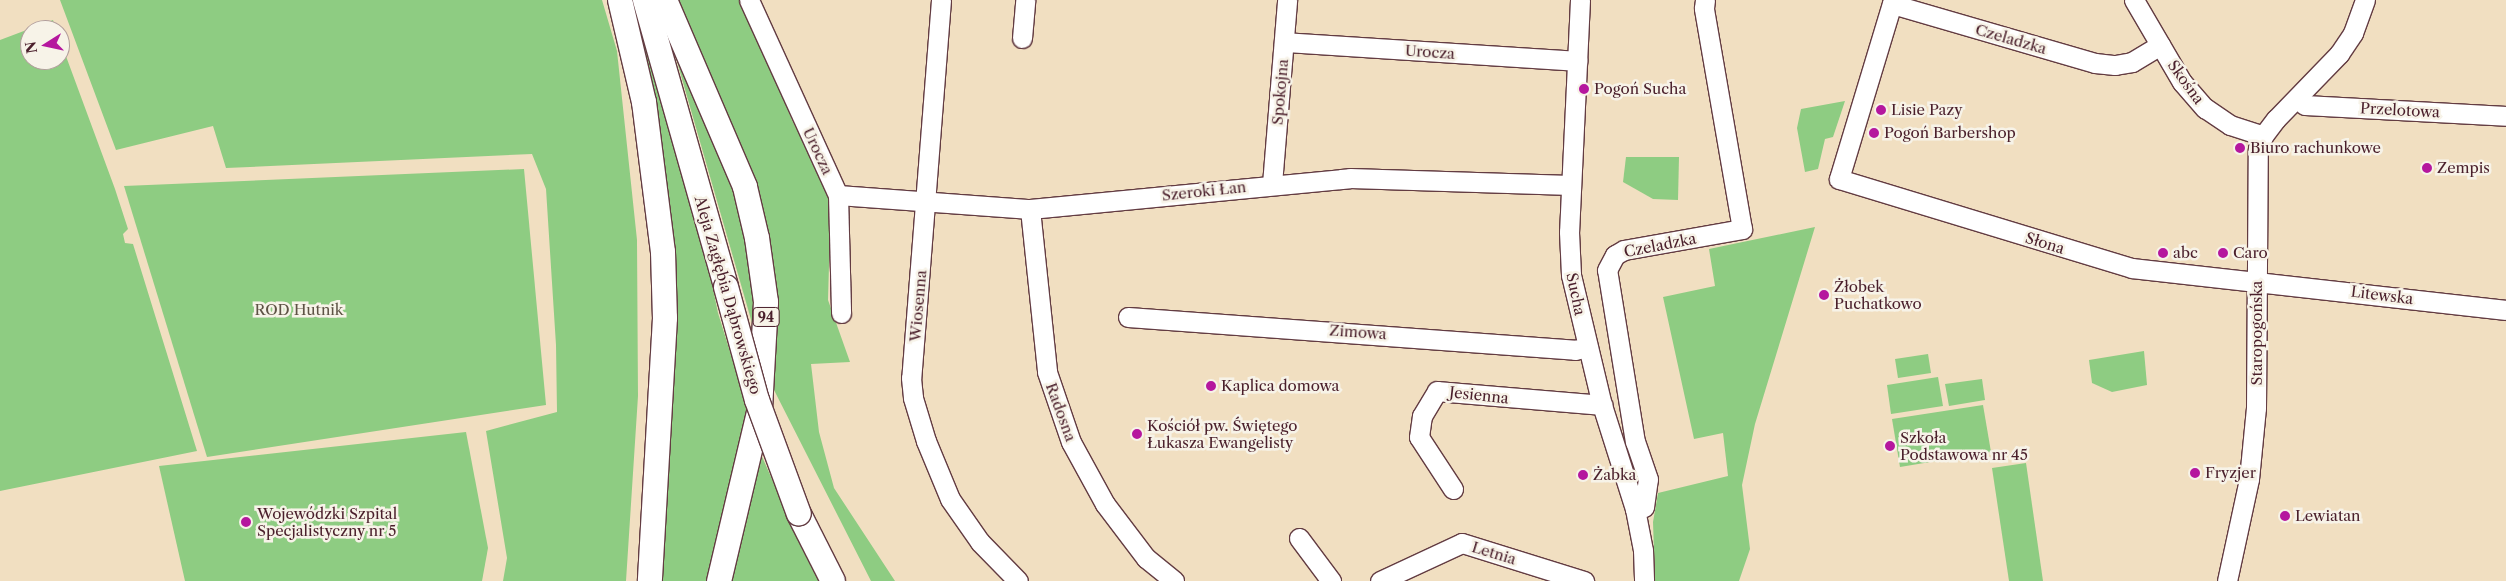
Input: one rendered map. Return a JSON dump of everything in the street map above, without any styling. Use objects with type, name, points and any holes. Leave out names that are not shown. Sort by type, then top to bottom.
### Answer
[{"type":"main road","points":[[620,0],[644,102],[664,252],[665,318],[650,578]]},
{"type":"main road","name":"Aleja Zagłębia Dąbrowskiego","points":[[645,0],[758,400],[798,514],[833,581]]},
{"type":"main road","name":"94","points":[[665,0],[745,187],[757,238],[766,302],[760,408],[718,581]]},
{"type":"street","name":"Urocza","points":[[749,0],[838,195],[841,313]]},
{"type":"street","name":"Wiosenna","points":[[941,0],[932,81],[927,200],[911,378],[913,398],[926,441],[950,499],[980,542],[1018,581]]},
{"type":"street","points":[[1022,38],[1025,0]]},
{"type":"street","name":"Spokojna","points":[[1272,184],[1287,0]]},
{"type":"street","name":"Sucha","points":[[1580,0],[1571,185],[1571,275],[1602,405],[1635,509],[1643,550],[1644,581]]},
{"type":"street","name":"Czeladzka","points":[[1635,509],[1644,506],[1648,478],[1635,442],[1606,270],[1615,255],[1624,250],[1742,229],[1704,8],[1705,0]]},
{"type":"street","name":"Skośna","points":[[2134,0],[2182,82],[2205,108],[2230,125],[2263,136]]},
{"type":"street","name":"Staropogońska","points":[[2227,581],[2248,479],[2256,408],[2258,149],[2263,136],[2340,54],[2353,33],[2365,0]]},
{"type":"street","name":"Czeladzka","points":[[1839,179],[1893,2],[2095,63],[2114,65],[2132,62],[2160,46]]},
{"type":"street","name":"Urocza","points":[[1284,42],[1577,62]]},
{"type":"street","name":"Przelotowa","points":[[2296,99],[2305,105],[2506,116]]},
{"type":"street","name":"Szeroki Łan","points":[[838,195],[1030,209],[1272,184],[1350,178],[1571,185]]},
{"type":"street","name":"Słona","points":[[1839,179],[2120,265],[2257,282]]},
{"type":"street","name":"Radosna","points":[[1030,209],[1047,372],[1072,442],[1106,504],[1146,558],[1174,581]]},
{"type":"street","name":"Litewska","points":[[2257,282],[2506,310]]},
{"type":"street","name":"Zimowa","points":[[1128,317],[1575,350],[1588,346]]},
{"type":"street","name":"Jesienna","points":[[1453,489],[1419,437],[1422,416],[1438,391],[1602,405]]},
{"type":"street","points":[[1299,538],[1331,581]]},
{"type":"street","name":"Letnia","points":[[1380,581],[1462,543],[1584,581]]},
{"type":"green space","points":[[60,0],[602,0],[617,51],[637,240],[638,396],[626,581],[503,581],[507,558],[486,431],[557,412],[556,345],[546,189],[532,154],[226,168],[213,126],[116,150],[70,27],[70,20],[67,20]]},
{"type":"green space","points":[[628,0],[636,0],[704,244],[718,313],[751,419],[710,581],[658,581],[674,297]]},
{"type":"green space","points":[[671,0],[742,0],[792,120],[831,197],[828,300],[850,362],[811,364],[819,432],[834,488],[895,581],[871,581],[774,390],[776,298]]},
{"type":"green space","points":[[20,32],[20,70],[70,70],[70,67],[115,189],[128,229],[123,234],[125,243],[133,244],[197,451],[0,491],[0,40]]},
{"type":"green space","points":[[675,50],[750,227],[756,337],[676,58]]},
{"type":"green space","points":[[1845,101],[1833,137],[1825,139],[1818,169],[1805,172],[1797,128],[1801,109]]},
{"type":"green space","points":[[1626,157],[1679,157],[1678,200],[1653,199],[1623,182]]},
{"type":"green space","name":"ROD Hutnik","points":[[524,169],[546,405],[207,457],[124,186]]},
{"type":"green space","points":[[1815,227],[1755,424],[1742,485],[1750,549],[1739,581],[1655,581],[1653,522],[1658,493],[1728,476],[1723,433],[1694,439],[1663,297],[1715,286],[1709,249]]},
{"type":"green space","points":[[2144,351],[2147,385],[2112,392],[2092,383],[2089,360]]},
{"type":"green space","points":[[1928,354],[1931,373],[1898,378],[1895,359]]},
{"type":"green space","points":[[1938,377],[1943,406],[1891,414],[1887,385]]},
{"type":"green space","points":[[1982,379],[1985,400],[1949,406],[1945,384]]},
{"type":"green space","points":[[1983,405],[1991,452],[1900,467],[1892,419]]},
{"type":"green space","name":"Wojewódzki Szpital Specjalistyczny nr 5","points":[[466,432],[488,548],[482,581],[185,581],[159,466]]},
{"type":"green space","points":[[760,452],[805,554],[820,581],[727,581]]},
{"type":"green space","points":[[2026,463],[2043,581],[2009,581],[1992,468]]},
{"type":"place","name":"Pogoń Sucha","points":[[1584,89]]},
{"type":"place","name":"Lisie Pazy","points":[[1881,110]]},
{"type":"place","name":"Pogoń Barbershop","points":[[1874,133]]},
{"type":"place","name":"Biuro rachunkowe","points":[[2240,148]]},
{"type":"place","name":"Zempis","points":[[2427,168]]},
{"type":"place","name":"abc","points":[[2163,253]]},
{"type":"place","name":"Caro","points":[[2223,253]]},
{"type":"place","name":"Żłobek Puchatkowo","points":[[1824,295]]},
{"type":"place","name":"Kaplica domowa","points":[[1211,386]]},
{"type":"place","name":"Kościół pw. Świętego Łukasza Ewangelisty","points":[[1137,434]]},
{"type":"place","name":"Szkoła Podstawowa nr 45","points":[[1890,446]]},
{"type":"place","name":"Fryzjer","points":[[2195,473]]},
{"type":"place","name":"Żabka","points":[[1583,475]]},
{"type":"place","name":"Lewiatan","points":[[2285,516]]},
{"type":"place","name":"Wojewódzki Szpital Specjalistyczny nr 5","points":[[246,522]]}]
